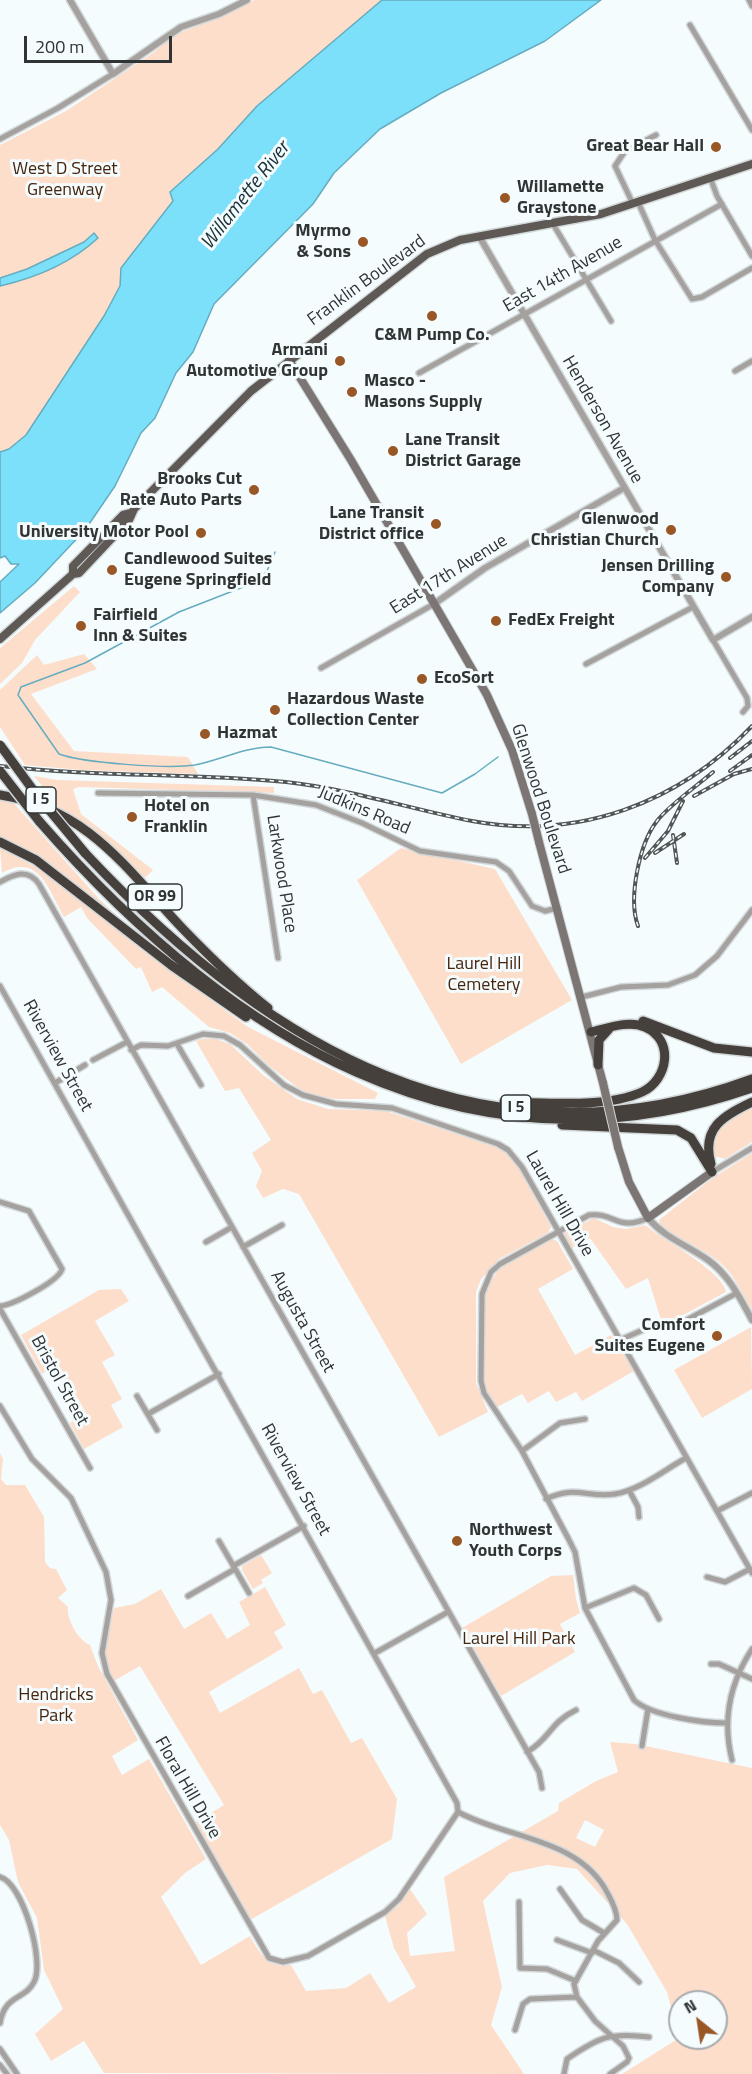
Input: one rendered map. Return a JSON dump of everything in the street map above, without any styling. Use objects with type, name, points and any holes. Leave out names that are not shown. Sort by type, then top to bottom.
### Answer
[{"type":"highway","name":"I 5","points":[[0,745],[84,853],[185,950],[259,1008],[292,1029],[326,1049],[389,1079],[472,1101],[532,1110],[614,1109],[697,1096],[752,1079]]},
{"type":"highway","name":"I 5","points":[[0,771],[76,863],[138,925],[220,992],[278,1031],[353,1073],[420,1098],[483,1113],[545,1120],[590,1120],[654,1114],[709,1103],[752,1088]]},
{"type":"highway","name":"OR 99","points":[[0,795],[45,807],[90,832],[116,855],[216,962],[292,1029]]},
{"type":"highway","name":"OR 99","points":[[0,842],[36,860],[216,997],[259,1025],[278,1031]]},
{"type":"highway","points":[[590,1030],[614,1021],[636,1020],[699,1043],[752,1052]]},
{"type":"highway","points":[[472,1101],[574,1103],[619,1098],[644,1091],[658,1079],[663,1070],[665,1054],[660,1041],[646,1028],[638,1025],[590,1030]]},
{"type":"highway","points":[[598,1065],[599,1040],[612,1027]]},
{"type":"highway","points":[[712,1172],[707,1146],[712,1130],[728,1114],[752,1102]]},
{"type":"highway","points":[[545,1120],[581,1128],[658,1127],[677,1130],[691,1138],[712,1172]]},
{"type":"main road","name":"Franklin Boulevard","points":[[0,639],[73,574],[79,573],[129,520],[131,513],[227,413],[289,360],[427,254],[444,245],[479,236],[601,214],[752,164]]},
{"type":"main road","name":"Glenwood Boulevard","points":[[289,360],[351,459],[500,722],[540,842],[582,997],[618,1147],[632,1190],[648,1218]]},
{"type":"main road","points":[[648,1218],[712,1172]]},
{"type":"street","points":[[70,0],[113,74]]},
{"type":"street","points":[[0,139],[58,108],[113,74],[181,27],[219,14],[247,0]]},
{"type":"street","points":[[749,0],[752,6]]},
{"type":"street","points":[[690,25],[752,130]]},
{"type":"street","points":[[656,135],[625,151],[616,164],[655,240],[692,298],[702,297],[752,268]]},
{"type":"street","points":[[710,177],[722,204],[752,256]]},
{"type":"street","name":"East 14th Avenue","points":[[419,373],[722,204]]},
{"type":"street","points":[[553,224],[611,321]]},
{"type":"street","name":"Henderson Avenue","points":[[479,236],[747,698],[747,706],[743,712]]},
{"type":"street","points":[[735,370],[752,361]]},
{"type":"street","name":"East 17th Avenue","points":[[321,668],[434,604],[485,568],[624,488]]},
{"type":"street","points":[[586,664],[693,607]]},
{"type":"street","points":[[712,640],[752,617]]},
{"type":"street","name":"Judkins Road","points":[[98,793],[253,795],[316,805],[340,813],[420,850],[496,862],[509,871],[532,906],[538,910],[558,908]]},
{"type":"street","name":"Larkwood Place","points":[[253,795],[278,958]]},
{"type":"street","name":"Augusta Street","points":[[0,882],[16,874],[29,875],[39,884],[540,1774],[542,1788]]},
{"type":"street","points":[[582,997],[621,987],[668,985],[695,975],[717,956],[752,910]]},
{"type":"street","name":"Riverview Street","points":[[0,986],[375,1653],[458,1803],[458,1812]]},
{"type":"street","name":"Laurel Hill Drive","points":[[131,1050],[141,1045],[160,1047],[177,1044],[203,1034],[225,1036],[240,1045],[284,1085],[303,1095],[336,1104],[392,1108],[498,1144],[515,1157],[751,1571],[725,1582],[707,1577]]},
{"type":"street","points":[[93,1060],[126,1041]]},
{"type":"street","points":[[177,1044],[201,1085]]},
{"type":"street","points":[[55,1083],[85,1065]]},
{"type":"street","points":[[712,1172],[752,1148]]},
{"type":"street","points":[[0,1202],[29,1211],[62,1269],[55,1279],[0,1308]]},
{"type":"street","points":[[726,1723],[697,1721],[648,1709],[630,1695],[585,1608],[575,1552],[522,1451],[484,1393],[481,1381],[482,1294],[491,1272],[500,1264],[589,1215],[603,1215],[629,1224],[648,1218],[664,1234],[711,1262],[737,1293],[752,1320]]},
{"type":"street","points":[[243,1246],[282,1225]]},
{"type":"street","points":[[206,1242],[232,1227]]},
{"type":"street","points":[[620,1340],[645,1329],[681,1323],[737,1293]]},
{"type":"street","name":"Bristol Street","points":[[0,1308],[90,1468]]},
{"type":"street","points":[[148,1414],[219,1374]]},
{"type":"street","points":[[137,1396],[157,1430]]},
{"type":"street","name":"Floral Hill Drive","points":[[0,1406],[24,1449],[61,1486],[87,1529],[111,1585],[111,1600],[102,1648],[107,1674],[269,1958],[283,1962],[308,1956],[385,1912],[399,1899],[458,1812]]},
{"type":"street","points":[[522,1451],[560,1423],[585,1419]]},
{"type":"street","points":[[546,1499],[568,1491],[605,1495],[629,1490],[686,1458]]},
{"type":"street","points":[[629,1490],[639,1507],[639,1517]]},
{"type":"street","points":[[717,1511],[752,1493]]},
{"type":"street","points":[[188,1596],[304,1526]]},
{"type":"street","points":[[219,1541],[249,1593]]},
{"type":"street","points":[[585,1608],[634,1588],[646,1595],[659,1619]]},
{"type":"street","points":[[375,1653],[448,1612]]},
{"type":"street","points":[[732,1760],[726,1723],[732,1690],[738,1673],[752,1649]]},
{"type":"street","points":[[711,1664],[752,1679]]},
{"type":"street","points":[[642,1746],[648,1709]]},
{"type":"street","points":[[527,1752],[545,1739],[555,1722],[576,1710]]},
{"type":"street","points":[[458,1812],[529,1837],[586,1864],[605,1888],[617,1912],[617,1920],[604,1933],[574,1984],[577,1997],[609,2035],[623,2046],[629,2058],[610,2074]]},
{"type":"street","points":[[0,1877],[10,1882],[27,1915],[37,1969],[34,1982],[9,2002],[0,2024]]},
{"type":"street","points":[[561,1889],[582,1920],[604,1933]]},
{"type":"street","points":[[519,1902],[520,1968],[547,1969],[576,1981]]},
{"type":"street","points":[[557,1940],[619,1963],[639,1982]]},
{"type":"street","points":[[515,2031],[523,2004],[530,1999],[577,1997]]},
{"type":"street","points":[[564,2074],[567,2059],[609,2035],[649,2037]]},
{"type":"street","points":[[0,2049],[17,2074]]},
{"type":"street","points":[[0,2065],[7,2074]]},
{"type":"green space","name":"West D Street Greenway","points":[[254,0],[382,0],[257,106],[218,149],[170,191],[173,200],[121,268],[120,286],[104,316],[26,435],[9,449],[0,452],[0,145],[66,111],[153,53],[174,35],[219,18]]},
{"type":"green space","points":[[74,586],[80,592],[35,640],[22,663],[0,684],[0,648]]},
{"type":"green space","points":[[84,654],[97,669],[31,694],[74,751],[188,757],[198,774],[81,770],[25,765],[0,727],[0,690],[37,655],[44,665]]},
{"type":"green space","points":[[34,776],[57,780],[274,787],[274,793],[79,787],[73,789],[81,814],[153,870],[145,878],[90,826],[59,808]]},
{"type":"green space","points":[[0,798],[11,800],[100,900],[143,940],[56,869],[0,837]]},
{"type":"green space","points":[[0,848],[49,874],[143,951],[248,1027],[378,1093],[375,1099],[335,1099],[312,1095],[298,1088],[268,1065],[247,1044],[230,1033],[209,1027],[162,987],[152,992],[141,967],[136,969],[87,918],[81,907],[64,917],[48,886],[34,871],[25,867],[2,873]]},
{"type":"green space","name":"Laurel Hill Cemetery","points":[[401,848],[495,869],[572,1000],[461,1064],[357,880]]},
{"type":"green space","points":[[216,1039],[230,1044],[263,1075],[297,1099],[328,1109],[386,1111],[499,1148],[514,1160],[551,1227],[548,1233],[499,1259],[481,1279],[476,1292],[476,1383],[488,1412],[439,1437],[299,1194],[283,1189],[263,1198],[256,1186],[262,1171],[252,1153],[271,1140],[239,1088],[225,1091],[196,1041]]},
{"type":"green space","points":[[752,1106],[752,1142],[725,1159],[714,1156],[712,1147],[716,1131],[729,1119]]},
{"type":"green space","points":[[752,1153],[752,1310],[733,1277],[723,1265],[660,1226],[659,1220],[711,1179]]},
{"type":"green space","points":[[594,1218],[613,1227],[626,1229],[645,1225],[715,1275],[723,1284],[726,1292],[672,1321],[661,1320],[648,1278],[626,1289],[590,1238],[570,1249],[564,1237],[565,1232]]},
{"type":"green space","points":[[552,1239],[557,1241],[573,1269],[538,1289],[575,1355],[611,1335],[634,1371],[582,1401],[576,1392],[556,1402],[549,1391],[528,1403],[522,1394],[497,1407],[488,1397],[484,1385],[485,1289],[500,1268]]},
{"type":"green space","points":[[121,1289],[129,1301],[95,1321],[115,1355],[102,1362],[122,1399],[111,1405],[123,1427],[84,1449],[70,1423],[86,1413],[58,1364],[42,1374],[21,1335],[99,1290]]},
{"type":"green space","points":[[751,1327],[752,1389],[702,1418],[674,1370]]},
{"type":"green space","name":"Hendricks Park","points":[[0,1453],[3,1459],[1,1479],[6,1485],[25,1485],[44,1517],[45,1562],[50,1568],[56,1569],[67,1590],[58,1598],[68,1607],[71,1623],[78,1634],[90,1645],[98,1666],[138,1740],[112,1756],[122,1775],[149,1759],[206,1859],[185,1873],[161,1897],[201,1965],[250,1936],[261,1954],[271,1962],[291,1965],[306,1991],[346,1988],[370,1973],[389,2003],[416,1987],[394,1948],[385,1916],[399,1905],[410,1889],[427,1914],[407,1933],[410,1956],[455,1951],[444,1877],[558,1811],[559,1803],[596,1781],[618,1772],[610,1742],[636,1744],[752,1768],[752,2074],[622,2074],[668,2045],[668,2050],[728,2050],[728,1990],[668,1990],[668,1996],[627,1924],[577,1869],[547,1865],[510,1873],[483,1901],[502,1987],[491,2025],[524,2074],[104,2073],[84,2041],[51,2061],[35,2034],[63,2009],[44,1970],[37,1918],[18,1882],[9,1840],[0,1825]],"holes":[[[585,1820],[604,1830],[595,1847],[576,1838]]]},
{"type":"green space","points":[[261,1555],[272,1573],[261,1580],[263,1583],[253,1589],[242,1566]]},
{"type":"green space","name":"Laurel Hill Park","points":[[573,1575],[580,1613],[560,1624],[575,1652],[501,1696],[462,1628],[551,1576]]},
{"type":"green space","points":[[265,1587],[286,1625],[274,1632],[283,1648],[209,1692],[220,1713],[299,1668],[313,1694],[322,1690],[351,1743],[362,1738],[397,1799],[392,1839],[250,1920],[193,1824],[224,1805],[140,1666],[112,1682],[104,1657],[114,1608],[135,1604],[161,1589],[184,1629],[211,1613],[227,1639],[250,1625],[239,1602]]},
{"type":"water","name":"Willamette River","points":[[382,0],[601,0],[545,41],[441,93],[380,129],[334,173],[313,204],[214,304],[193,352],[176,373],[155,418],[141,433],[115,486],[85,530],[35,583],[0,613],[0,582],[19,564],[11,564],[5,556],[0,558],[0,452],[9,449],[26,435],[104,316],[120,286],[121,268],[173,201],[170,192],[218,149],[257,106]]},
{"type":"water","points":[[94,233],[98,238],[64,262],[26,279],[0,286],[0,278],[27,269],[84,242]]},
{"type":"waterway","points":[[275,552],[267,571],[256,582],[179,612],[85,663],[21,687],[18,695],[59,754],[147,766],[183,766],[205,763],[242,751],[271,747],[442,793],[475,774],[498,757]]},
{"type":"railway","points":[[0,766],[72,772],[286,782],[333,789],[472,821],[511,826],[550,825],[588,820],[624,810],[659,795],[692,776],[723,753],[752,726]]},
{"type":"railway","points":[[730,758],[752,741]]},
{"type":"railway","points":[[730,771],[752,755]]},
{"type":"railway","points":[[694,796],[734,774],[752,769]]},
{"type":"railway","points":[[638,926],[635,915],[635,887],[645,843],[657,821],[668,809],[713,772]]},
{"type":"railway","points":[[645,858],[668,831],[683,801]]},
{"type":"railway","points":[[655,853],[684,834]]},
{"type":"railway","points":[[673,835],[677,863]]},
{"type":"place","name":"Great Bear Hall","points":[[716,147]]},
{"type":"place","name":"Willamette Graystone","points":[[505,198]]},
{"type":"place","name":"Myrmo & Sons","points":[[363,242]]},
{"type":"place","name":"C&M Pump Co.","points":[[432,316]]},
{"type":"place","name":"Armani Automotive Group","points":[[340,361]]},
{"type":"place","name":"Masco - Masons Supply","points":[[352,392]]},
{"type":"place","name":"Lane Transit District Garage","points":[[393,451]]},
{"type":"place","name":"Brooks Cut Rate Auto Parts","points":[[254,490]]},
{"type":"place","name":"Lane Transit District office","points":[[436,524]]},
{"type":"place","name":"Glenwood Christian Church","points":[[671,530]]},
{"type":"place","name":"University Motor Pool","points":[[201,533]]},
{"type":"place","name":"Candlewood Suites Eugene Springfield","points":[[112,570]]},
{"type":"place","name":"Jensen Drilling Company","points":[[726,577]]},
{"type":"place","name":"FedEx Freight","points":[[496,621]]},
{"type":"place","name":"Fairfield Inn & Suites","points":[[81,626]]},
{"type":"place","name":"EcoSort","points":[[422,679]]},
{"type":"place","name":"Hazardous Waste Collection Center","points":[[275,710]]},
{"type":"place","name":"Hazmat","points":[[205,734]]},
{"type":"place","name":"Hotel on Franklin","points":[[132,817]]},
{"type":"place","name":"Comfort Suites Eugene","points":[[717,1336]]},
{"type":"place","name":"Northwest Youth Corps","points":[[457,1541]]}]
